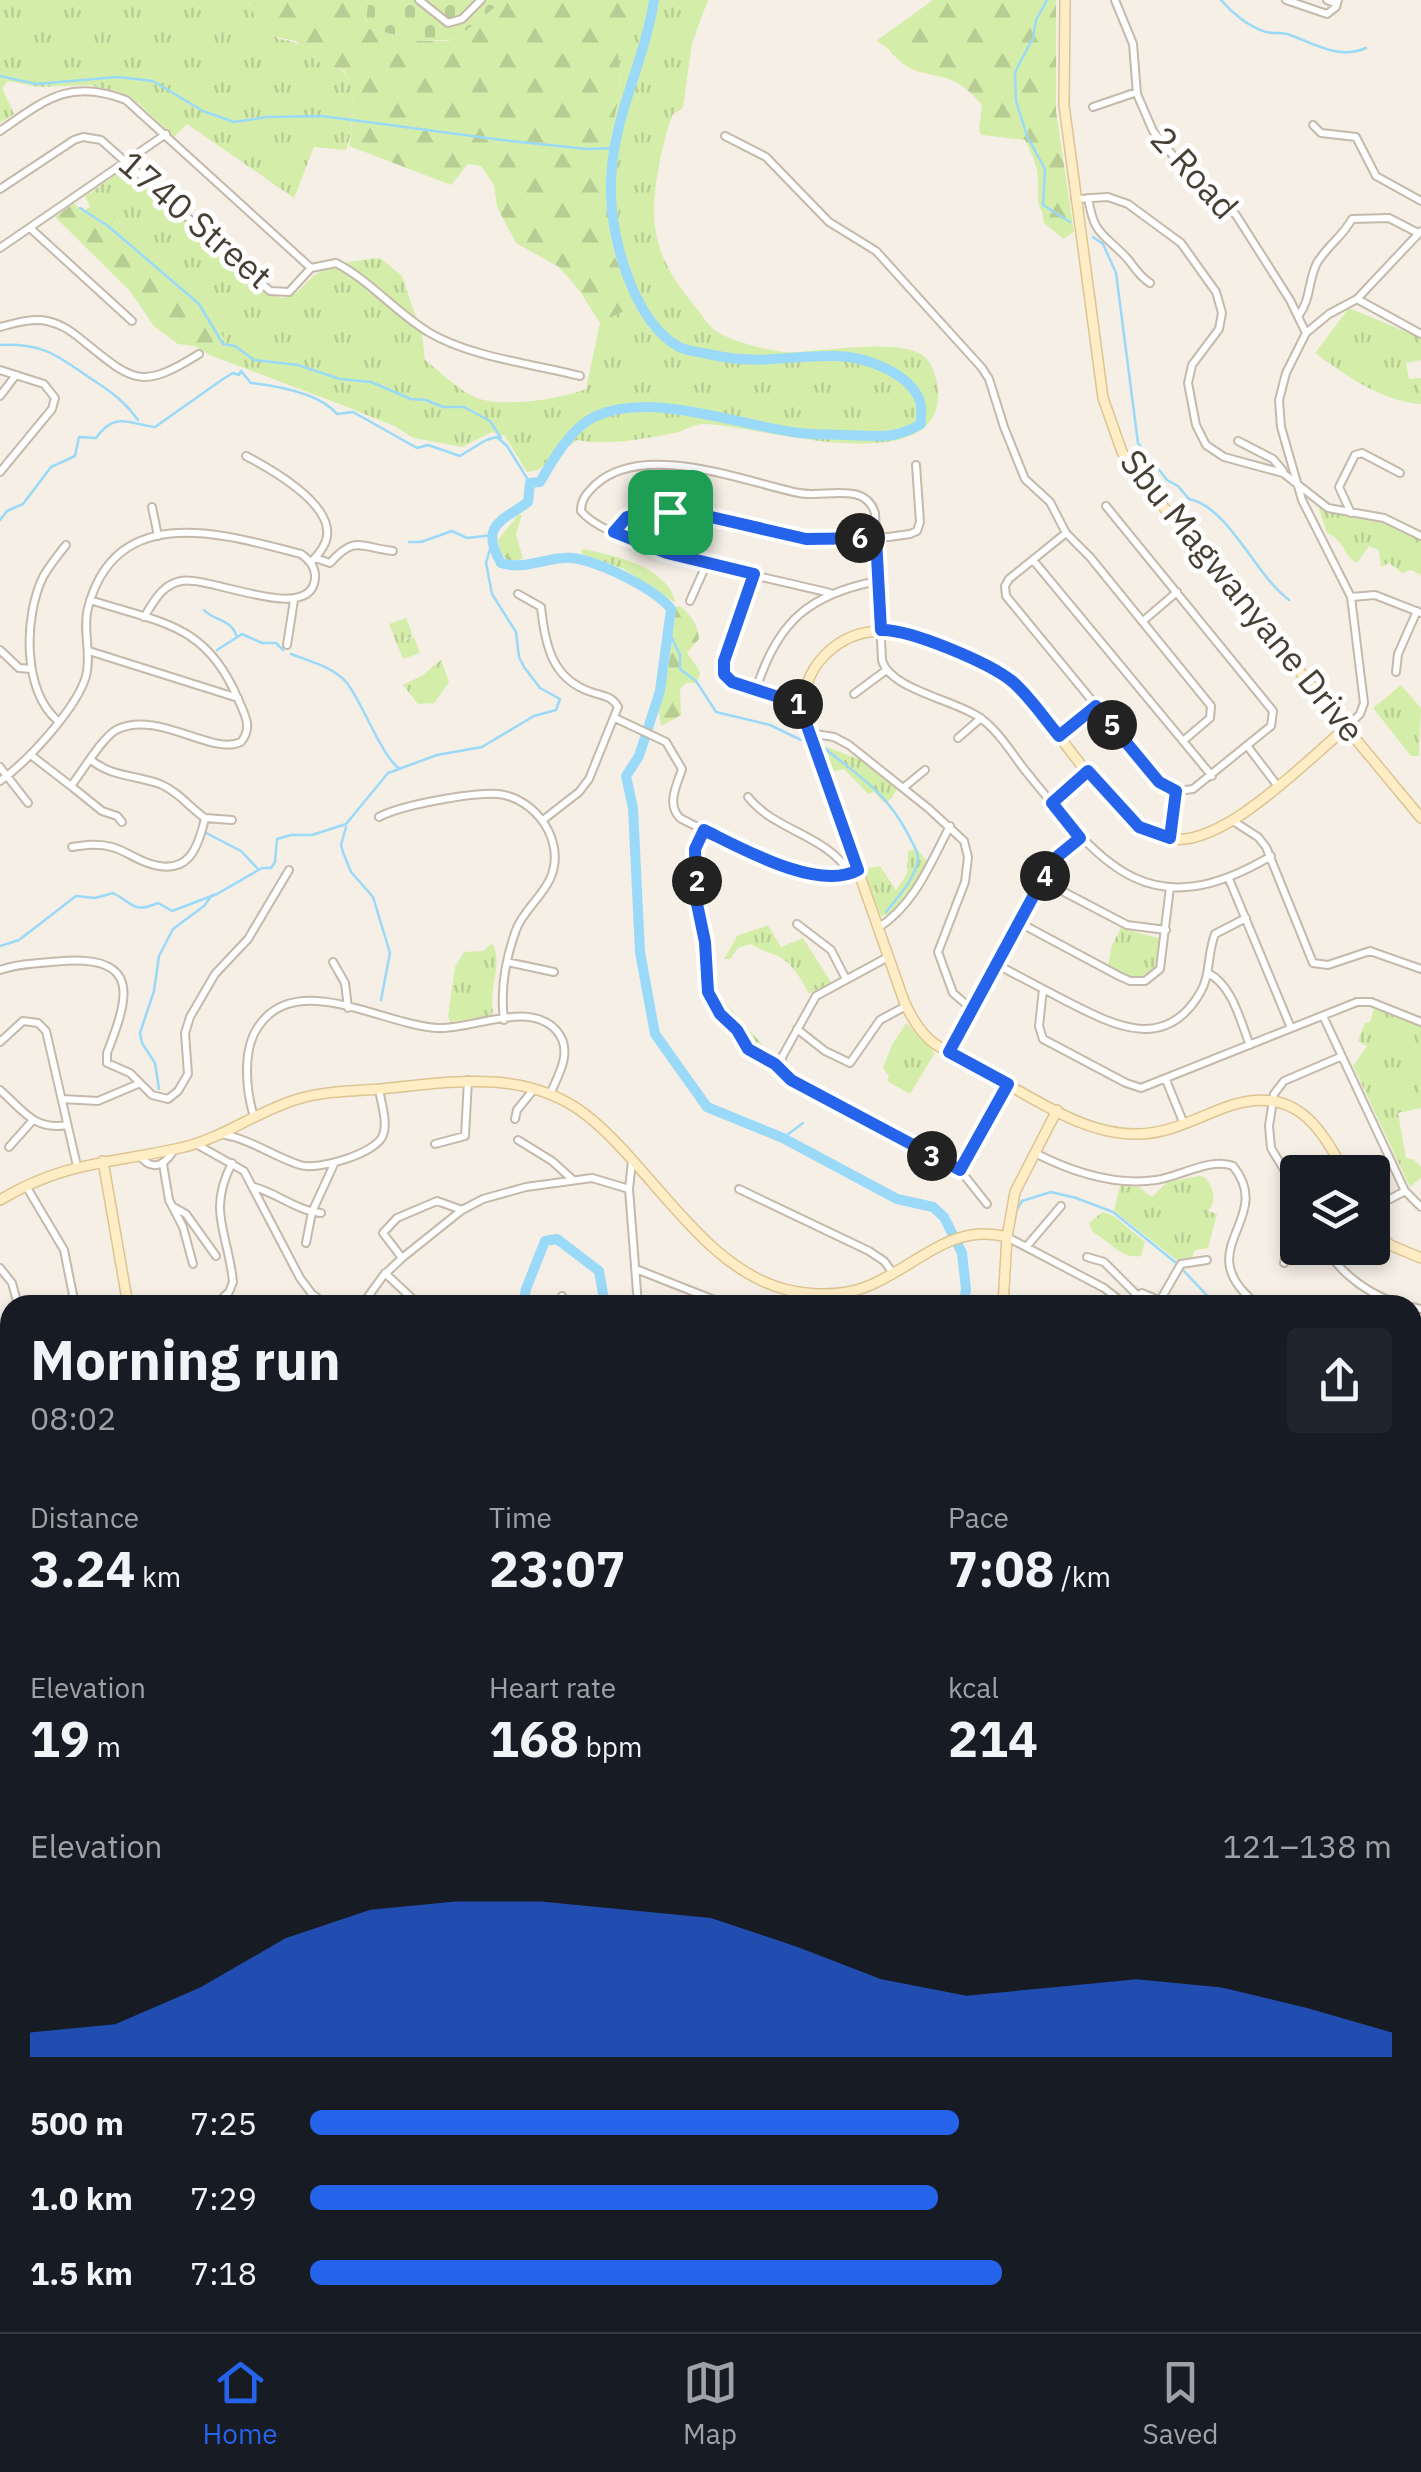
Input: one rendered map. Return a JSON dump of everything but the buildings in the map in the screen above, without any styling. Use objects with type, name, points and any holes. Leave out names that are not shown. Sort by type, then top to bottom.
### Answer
[{"type":"street","points":[[419,0],[448,23],[462,20],[481,0]]},
{"type":"street","name":"Sbu Magwanyane Drive","points":[[1065,0],[1062,81],[1075,199],[1103,398],[1122,452],[1421,818]]},
{"type":"street","name":"2 Road","points":[[1115,0],[1133,44],[1137,92],[1158,140],[1236,215],[1306,333]]},
{"type":"street","points":[[1286,0],[1326,14],[1338,2]]},
{"type":"street","points":[[1327,0],[1338,2]]},
{"type":"street","points":[[0,130],[52,97],[68,92],[98,90],[126,100],[311,268]]},
{"type":"street","points":[[1093,107],[1137,92]]},
{"type":"street","points":[[1313,124],[1321,132],[1359,140],[1376,176],[1421,201]]},
{"type":"street","points":[[0,248],[166,134]]},
{"type":"street","points":[[725,136],[766,156],[829,222],[876,251],[972,356],[989,380],[1025,479],[1050,502],[1067,534],[1084,549],[1212,706],[1210,718],[1184,741]]},
{"type":"street","name":"1740 Street","points":[[0,189],[64,145],[83,137],[101,140],[128,160],[270,291],[289,292],[311,268],[336,263],[409,320],[458,347],[580,376]]},
{"type":"street","points":[[1088,198],[1097,232],[1125,255],[1134,271],[1150,284]]},
{"type":"street","points":[[1075,199],[1114,198],[1128,204],[1170,234],[1195,260],[1216,292],[1222,313],[1219,329],[1196,358],[1188,377],[1198,431],[1206,444],[1218,454],[1283,473],[1328,508],[1394,520],[1421,536]]},
{"type":"street","points":[[1299,316],[1311,294],[1317,263],[1352,220],[1389,218],[1420,232],[1357,300],[1329,314],[1306,333],[1288,366],[1279,400],[1281,428],[1294,480],[1350,597],[1364,696],[1361,712],[1234,821],[1206,835],[1170,838],[1139,827],[1016,684],[1000,673],[909,634],[881,630],[845,639],[827,653],[811,675],[803,705],[854,872],[906,1006],[922,1031],[949,1052],[1098,1128],[1126,1134],[1161,1132],[1245,1102],[1272,1102],[1298,1111],[1316,1123],[1336,1155]]},
{"type":"street","points":[[30,228],[132,321]]},
{"type":"street","points":[[1357,300],[1421,334]]},
{"type":"street","points":[[0,327],[38,320],[61,325],[122,371],[140,378],[164,374],[200,354]]},
{"type":"street","points":[[0,370],[44,384],[55,398],[52,409],[0,472]]},
{"type":"street","points":[[0,396],[16,375]]},
{"type":"street","points":[[1238,441],[1273,458],[1283,473]]},
{"type":"street","points":[[1351,513],[1339,487],[1355,455],[1362,453],[1400,473]]},
{"type":"street","points":[[144,617],[162,590],[182,580],[294,600],[312,590],[313,560],[328,536],[322,516],[284,476],[246,456]]},
{"type":"street","points":[[614,532],[631,515],[670,512],[698,514],[806,539],[908,535],[918,528],[916,465]]},
{"type":"street","points":[[830,593],[667,553],[584,516],[582,501],[606,476],[634,468],[689,467],[804,494],[859,494],[875,509],[886,671],[982,718],[1080,838],[1108,864],[1128,876],[1170,887],[1200,886],[1229,879],[1270,856]]},
{"type":"street","points":[[152,506],[158,536]]},
{"type":"street","points":[[1067,534],[1007,582],[1006,596],[1159,782],[1176,791],[1194,789],[1271,726],[1273,711],[1106,506]]},
{"type":"street","points":[[4,778],[32,756],[82,686],[89,651],[86,624],[90,600],[103,574],[121,552],[141,540],[197,531],[330,562],[349,544],[392,551]]},
{"type":"street","points":[[58,720],[45,708],[31,668],[31,625],[41,580],[66,544]]},
{"type":"street","points":[[1033,560],[1212,776]]},
{"type":"street","points":[[690,602],[707,563]]},
{"type":"street","points":[[754,574],[723,670],[728,679],[803,705]]},
{"type":"street","points":[[756,690],[776,641],[801,613],[830,593],[878,582]]},
{"type":"street","points":[[1143,621],[1177,592]]},
{"type":"street","points":[[518,594],[540,606],[549,650],[564,677],[572,684],[612,698],[618,707],[583,788],[543,820]]},
{"type":"street","points":[[1350,597],[1375,594],[1419,612],[1398,654],[1396,672]]},
{"type":"street","points":[[71,786],[114,732],[132,727],[166,728],[226,746],[237,745],[248,729],[224,668],[202,643],[177,628],[90,600]]},
{"type":"street","points":[[288,646],[294,600]]},
{"type":"street","points":[[0,650],[19,668],[31,668]]},
{"type":"street","points":[[89,651],[238,698]]},
{"type":"street","points":[[854,694],[886,671]]},
{"type":"street","points":[[1059,736],[1096,706]]},
{"type":"street","points":[[616,718],[663,740],[682,769],[674,812],[758,855],[811,874],[836,878],[854,872]]},
{"type":"street","points":[[958,738],[982,718]]},
{"type":"street","points":[[809,733],[841,740],[964,841],[968,865],[962,894],[938,952],[953,992],[974,1011]]},
{"type":"street","points":[[1248,747],[1277,784]]},
{"type":"street","points":[[32,756],[122,822]]},
{"type":"street","points":[[91,760],[111,774],[161,785],[183,797],[205,818],[232,820]]},
{"type":"street","points":[[0,767],[4,778],[28,803]]},
{"type":"street","points":[[903,788],[925,770]]},
{"type":"street","points":[[1052,803],[1088,771]]},
{"type":"street","points":[[1170,838],[1176,791]]},
{"type":"street","points":[[379,817],[462,796],[489,794],[519,800],[543,820],[552,842],[552,872],[518,924],[501,988],[504,1020]]},
{"type":"street","points":[[748,797],[765,814],[819,842],[854,872]]},
{"type":"street","points":[[72,847],[99,844],[118,848],[150,864],[176,864],[195,853],[205,818]]},
{"type":"street","points":[[1234,821],[1258,837],[1270,856],[1313,963],[1328,965],[1374,951],[1421,969]]},
{"type":"street","points":[[878,928],[898,916],[909,902],[950,826]]},
{"type":"street","points":[[704,830],[695,849],[696,907],[705,942],[708,992],[720,1014],[737,1030],[748,1049],[781,1069],[791,1080],[960,1170],[987,1204]]},
{"type":"street","points":[[949,1052],[1043,880],[1058,856],[1080,838]]},
{"type":"street","points":[[0,970],[89,959],[103,962],[118,974],[125,994],[106,1060],[130,1073],[138,1084],[163,1100],[171,1098],[189,1070],[184,1038],[190,1018],[215,974],[248,939],[288,870]]},
{"type":"street","points":[[1229,879],[1291,1028]]},
{"type":"street","points":[[1043,880],[1135,928],[1166,930]]},
{"type":"street","points":[[1020,923],[1119,976],[1138,982],[1150,979],[1160,969],[1170,887]]},
{"type":"street","points":[[998,965],[1119,1027],[1150,1029],[1168,1024],[1189,1008],[1208,973],[1215,934],[1246,918]]},
{"type":"street","points":[[797,924],[831,950],[846,979]]},
{"type":"street","points":[[781,1069],[782,1057],[816,996],[888,957]]},
{"type":"street","points":[[333,962],[345,983],[348,1008]]},
{"type":"street","points":[[507,962],[554,972]]},
{"type":"street","points":[[1208,973],[1228,992],[1250,1045]]},
{"type":"street","points":[[1043,989],[1041,1035],[1049,1043],[1137,1088],[1366,1001],[1421,1022]]},
{"type":"street","points":[[254,1118],[249,1047],[262,1020],[280,1006],[300,1000],[435,1028],[541,1020],[562,1039],[564,1058],[550,1094]]},
{"type":"street","points":[[797,1028],[825,1051],[851,1062],[880,1020],[906,1006]]},
{"type":"street","points":[[1323,1016],[1406,1191],[1421,1207]]},
{"type":"street","points":[[0,1042],[23,1022],[34,1021],[43,1026],[77,1166]]},
{"type":"street","points":[[1280,1163],[1271,1148],[1272,1102],[1284,1081],[1340,1057]]},
{"type":"street","points":[[435,1144],[466,1136],[468,1080]]},
{"type":"street","points":[[0,1200],[26,1185],[77,1166],[195,1144],[299,1099],[468,1080],[534,1089],[587,1116],[707,1239],[745,1272],[790,1290],[817,1295]]},
{"type":"street","points":[[1166,1080],[1184,1124]]},
{"type":"street","points":[[62,1099],[98,1101],[138,1084]]},
{"type":"street","points":[[960,1170],[1008,1084]]},
{"type":"street","points":[[220,1134],[242,1137],[302,1166],[335,1162],[370,1148],[383,1138],[380,1089]]},
{"type":"street","points":[[515,1118],[534,1089]]},
{"type":"street","points":[[0,1090],[46,1127],[68,1124]]},
{"type":"street","points":[[1004,1295],[1015,1192],[1057,1110]]},
{"type":"street","points":[[9,1146],[33,1120]]},
{"type":"street","points":[[518,1140],[574,1180]]},
{"type":"street","points":[[195,1144],[242,1168],[300,1278],[313,1295]]},
{"type":"street","points":[[163,1164],[175,1149]]},
{"type":"street","points":[[1034,1152],[1082,1174],[1126,1181],[1168,1178],[1218,1164],[1232,1166],[1243,1183],[1246,1202],[1229,1255],[1230,1273],[1246,1295]]},
{"type":"street","points":[[139,1155],[147,1164],[163,1164]]},
{"type":"street","points":[[103,1161],[126,1295]]},
{"type":"street","points":[[632,1161],[629,1189],[637,1295]]},
{"type":"street","points":[[306,1243],[335,1162]]},
{"type":"street","points":[[226,1295],[234,1282],[218,1198],[232,1163]]},
{"type":"street","points":[[163,1164],[172,1206],[183,1227],[193,1264]]},
{"type":"street","points":[[369,1295],[402,1258],[462,1210],[508,1191],[598,1178],[629,1189]]},
{"type":"street","points":[[26,1185],[64,1250],[72,1295]]},
{"type":"street","points":[[253,1187],[316,1212]]},
{"type":"street","points":[[739,1189],[869,1250],[893,1274]]},
{"type":"street","points":[[1390,1199],[1406,1191]]},
{"type":"street","points":[[402,1258],[383,1233],[398,1218],[437,1201],[462,1210]]},
{"type":"street","points":[[172,1206],[186,1214],[216,1256]]},
{"type":"street","points":[[1027,1246],[1061,1206]]},
{"type":"street","points":[[841,1295],[893,1274],[960,1235],[989,1233],[1027,1246],[1109,1295]]},
{"type":"street","points":[[1390,1243],[1421,1258]]},
{"type":"street","points":[[1087,1257],[1104,1262],[1136,1294],[1151,1295]]},
{"type":"street","points":[[1163,1295],[1178,1267],[1185,1262],[1207,1260]]},
{"type":"street","points":[[1338,1265],[1360,1285],[1381,1295]]},
{"type":"street","points":[[0,1268],[12,1283],[15,1295]]},
{"type":"street","points":[[636,1270],[703,1295]]},
{"type":"street","points":[[385,1274],[408,1295]]},
{"type":"green space","points":[[0,0],[249,0],[278,39],[300,45],[346,74],[353,111],[346,150],[314,147],[294,198],[187,124],[174,137],[138,103],[119,92],[90,85],[39,87],[8,81],[2,88],[14,114],[0,123]]},
{"type":"green space","points":[[249,0],[368,0],[366,28],[421,41],[448,41],[504,0],[634,0],[634,12],[618,46],[620,92],[609,143],[606,218],[615,257],[636,305],[600,323],[559,267],[516,243],[497,207],[494,185],[481,166],[468,164],[451,185],[349,146],[353,105],[347,75],[342,69],[313,58],[296,41],[271,36],[251,10]]},
{"type":"green space","points":[[368,0],[504,0],[458,37],[421,41],[366,28]]},
{"type":"green space","points":[[634,0],[708,0],[692,43],[683,108],[673,114],[662,152],[654,205],[657,240],[681,288],[715,331],[751,345],[784,352],[879,347],[915,351],[929,362],[937,384],[938,400],[928,424],[905,438],[873,443],[796,438],[699,424],[675,433],[638,439],[577,440],[538,470],[527,472],[505,436],[492,432],[462,447],[414,438],[394,426],[212,356],[224,339],[203,300],[90,193],[128,166],[261,289],[281,298],[297,292],[329,268],[380,258],[402,276],[422,335],[425,360],[477,398],[532,401],[586,389],[600,323],[636,305],[615,257],[606,218],[609,143],[620,92],[618,46],[634,12]]},
{"type":"green space","points":[[933,0],[1056,0],[1056,111],[1074,232],[1063,239],[1043,222],[1036,168],[1025,140],[982,135],[982,105],[968,91],[951,80],[906,66],[876,41]]},
{"type":"green space","points":[[90,193],[203,300],[224,339],[212,356],[194,346],[178,344],[154,326],[130,291],[55,217],[74,203],[82,212],[90,207],[85,196]]},
{"type":"green space","points":[[1349,308],[1421,338],[1421,360],[1406,363],[1409,379],[1421,378],[1421,404],[1378,393],[1315,353]]},
{"type":"green space","points":[[1318,506],[1339,514],[1381,520],[1421,540],[1421,575],[1411,570],[1402,573],[1389,563],[1381,567],[1379,550],[1369,546],[1357,563],[1327,533]]},
{"type":"green space","points":[[522,515],[516,534],[523,559],[509,561],[501,554],[498,540]]},
{"type":"green space","points":[[582,549],[651,571],[671,590],[676,603],[624,569],[582,554]]},
{"type":"green space","points":[[680,606],[697,629],[699,639],[687,653],[700,675],[695,683],[686,683],[680,689],[681,715],[661,726],[658,705],[667,678],[676,607]]},
{"type":"green space","points":[[406,618],[413,636],[400,642],[414,637],[420,653],[403,659],[389,624]]},
{"type":"green space","points":[[441,660],[449,682],[434,703],[418,704],[403,685]]},
{"type":"green space","points":[[1401,685],[1421,708],[1419,756],[1411,756],[1373,708]]},
{"type":"green space","points":[[827,747],[864,761],[898,788],[891,799],[884,803],[874,792],[868,794],[844,769],[830,773],[821,749]]},
{"type":"green space","points":[[916,848],[927,861],[915,887],[897,909],[881,916],[862,869],[880,866],[896,890],[907,874],[908,851]]},
{"type":"green space","points":[[768,925],[781,947],[803,938],[831,982],[809,994],[787,962],[751,944],[724,959],[737,936]]},
{"type":"green space","points":[[1121,928],[1162,939],[1156,964],[1147,976],[1131,977],[1108,966],[1112,945]]},
{"type":"green space","points":[[492,943],[497,959],[493,1012],[490,1016],[450,1022],[455,967],[464,952],[483,951]]},
{"type":"green space","points":[[709,985],[769,1052],[751,1050],[714,1001]]},
{"type":"green space","points":[[1374,1008],[1421,1027],[1421,1108],[1398,1113],[1406,1158],[1421,1167],[1421,1178],[1410,1187],[1353,1066],[1367,1046],[1358,1041]]},
{"type":"green space","points":[[906,1023],[935,1053],[910,1094],[887,1081],[889,1076],[883,1068]]},
{"type":"green space","points":[[1205,1177],[1213,1194],[1208,1211],[1217,1214],[1208,1248],[1195,1250],[1192,1258],[1179,1262],[1114,1211],[1120,1186],[1139,1187],[1152,1197],[1167,1182]]},
{"type":"green space","points":[[1103,1212],[1114,1216],[1145,1242],[1141,1256],[1122,1253],[1093,1232],[1089,1223]]},
{"type":"waterway","points":[[654,0],[615,142],[611,192],[621,255],[649,319],[679,347],[693,351],[742,359],[837,356],[873,363],[896,374],[914,391],[921,403],[921,424],[885,436],[811,434],[669,408],[617,410],[594,417],[578,429],[540,482],[530,483],[528,502],[497,525],[492,540],[501,563],[525,565],[564,558],[589,562],[638,584],[671,609],[660,691],[639,756],[626,776],[633,808],[640,952],[655,1034],[707,1107],[783,1138],[897,1199],[933,1207],[944,1217],[962,1253],[965,1295]]},
{"type":"waterway","points":[[1047,0],[1015,72],[1016,101],[1027,136],[1045,169],[1043,205],[1070,222]]},
{"type":"waterway","points":[[1221,0],[1241,19],[1266,32],[1287,34],[1337,52],[1366,48]]},
{"type":"waterway","points":[[0,76],[36,84],[118,77],[153,81],[203,111],[234,122],[322,116],[502,140],[614,148]]},
{"type":"waterway","points":[[80,208],[108,226],[199,304],[223,344],[235,346],[254,360],[298,365],[340,379],[371,382],[411,399],[443,407],[464,407],[490,421],[501,438]]},
{"type":"waterway","points":[[1093,237],[1103,244],[1116,273],[1138,443],[1167,480],[1217,515],[1289,600]]},
{"type":"waterway","points":[[0,345],[30,347],[52,354],[114,394],[138,420]]},
{"type":"waterway","points":[[0,520],[7,511],[23,504],[51,467],[75,456],[79,437],[96,438],[116,422],[155,427],[223,379],[241,371],[251,383],[309,396],[337,414],[353,412],[417,448],[428,445],[460,456],[497,437],[530,483]]},
{"type":"waterway","points":[[409,542],[452,531],[467,538],[493,535]]},
{"type":"waterway","points":[[0,946],[19,940],[76,896],[95,898],[113,893],[134,906],[158,903],[172,911],[217,894],[262,868],[271,868],[277,839],[312,835],[346,824],[388,773],[437,755],[482,747],[534,716],[556,710],[560,699],[540,688],[524,667],[516,632],[492,594],[486,563],[492,542]]},
{"type":"waterway","points":[[204,610],[230,626],[236,635]]},
{"type":"waterway","points":[[667,628],[680,655],[680,669],[696,681],[716,712],[770,725],[801,740]]},
{"type":"waterway","points":[[217,650],[242,634],[262,643],[276,643],[283,650]]},
{"type":"waterway","points":[[291,654],[342,677],[400,769]]},
{"type":"waterway","points":[[163,724],[213,739]]},
{"type":"waterway","points":[[822,746],[881,795],[916,849],[914,872],[886,912]]},
{"type":"waterway","points":[[346,827],[343,852],[351,872],[373,897],[390,953],[381,1000]]},
{"type":"waterway","points":[[206,833],[241,851],[258,869]]},
{"type":"waterway","points":[[159,1089],[155,1063],[140,1033],[154,991],[159,956],[173,929],[204,906],[212,895]]},
{"type":"waterway","points":[[783,1138],[803,1123]]},
{"type":"waterway","points":[[1015,1213],[1022,1201],[1051,1192],[1076,1198],[1113,1212],[1175,1262]]},
{"type":"waterway","points":[[525,1295],[545,1241],[557,1239],[599,1271],[603,1295]]},
{"type":"waterway","points":[[1182,1269],[1207,1295]]},
{"type":"route","points":[[670,512],[698,514],[806,539],[876,538],[881,630],[909,634],[1000,673],[1016,684],[1059,736],[1096,706],[1159,782],[1176,791],[1170,838],[1139,827],[1088,771],[1052,803],[1080,838],[1048,869],[949,1052],[1008,1084],[960,1170],[791,1080],[775,1064],[748,1049],[710,996],[705,942],[696,907],[695,849],[704,830],[818,876],[842,877],[858,870],[803,705],[732,682],[724,674],[724,661],[754,574],[667,553],[614,532],[631,515],[670,512]]}]
